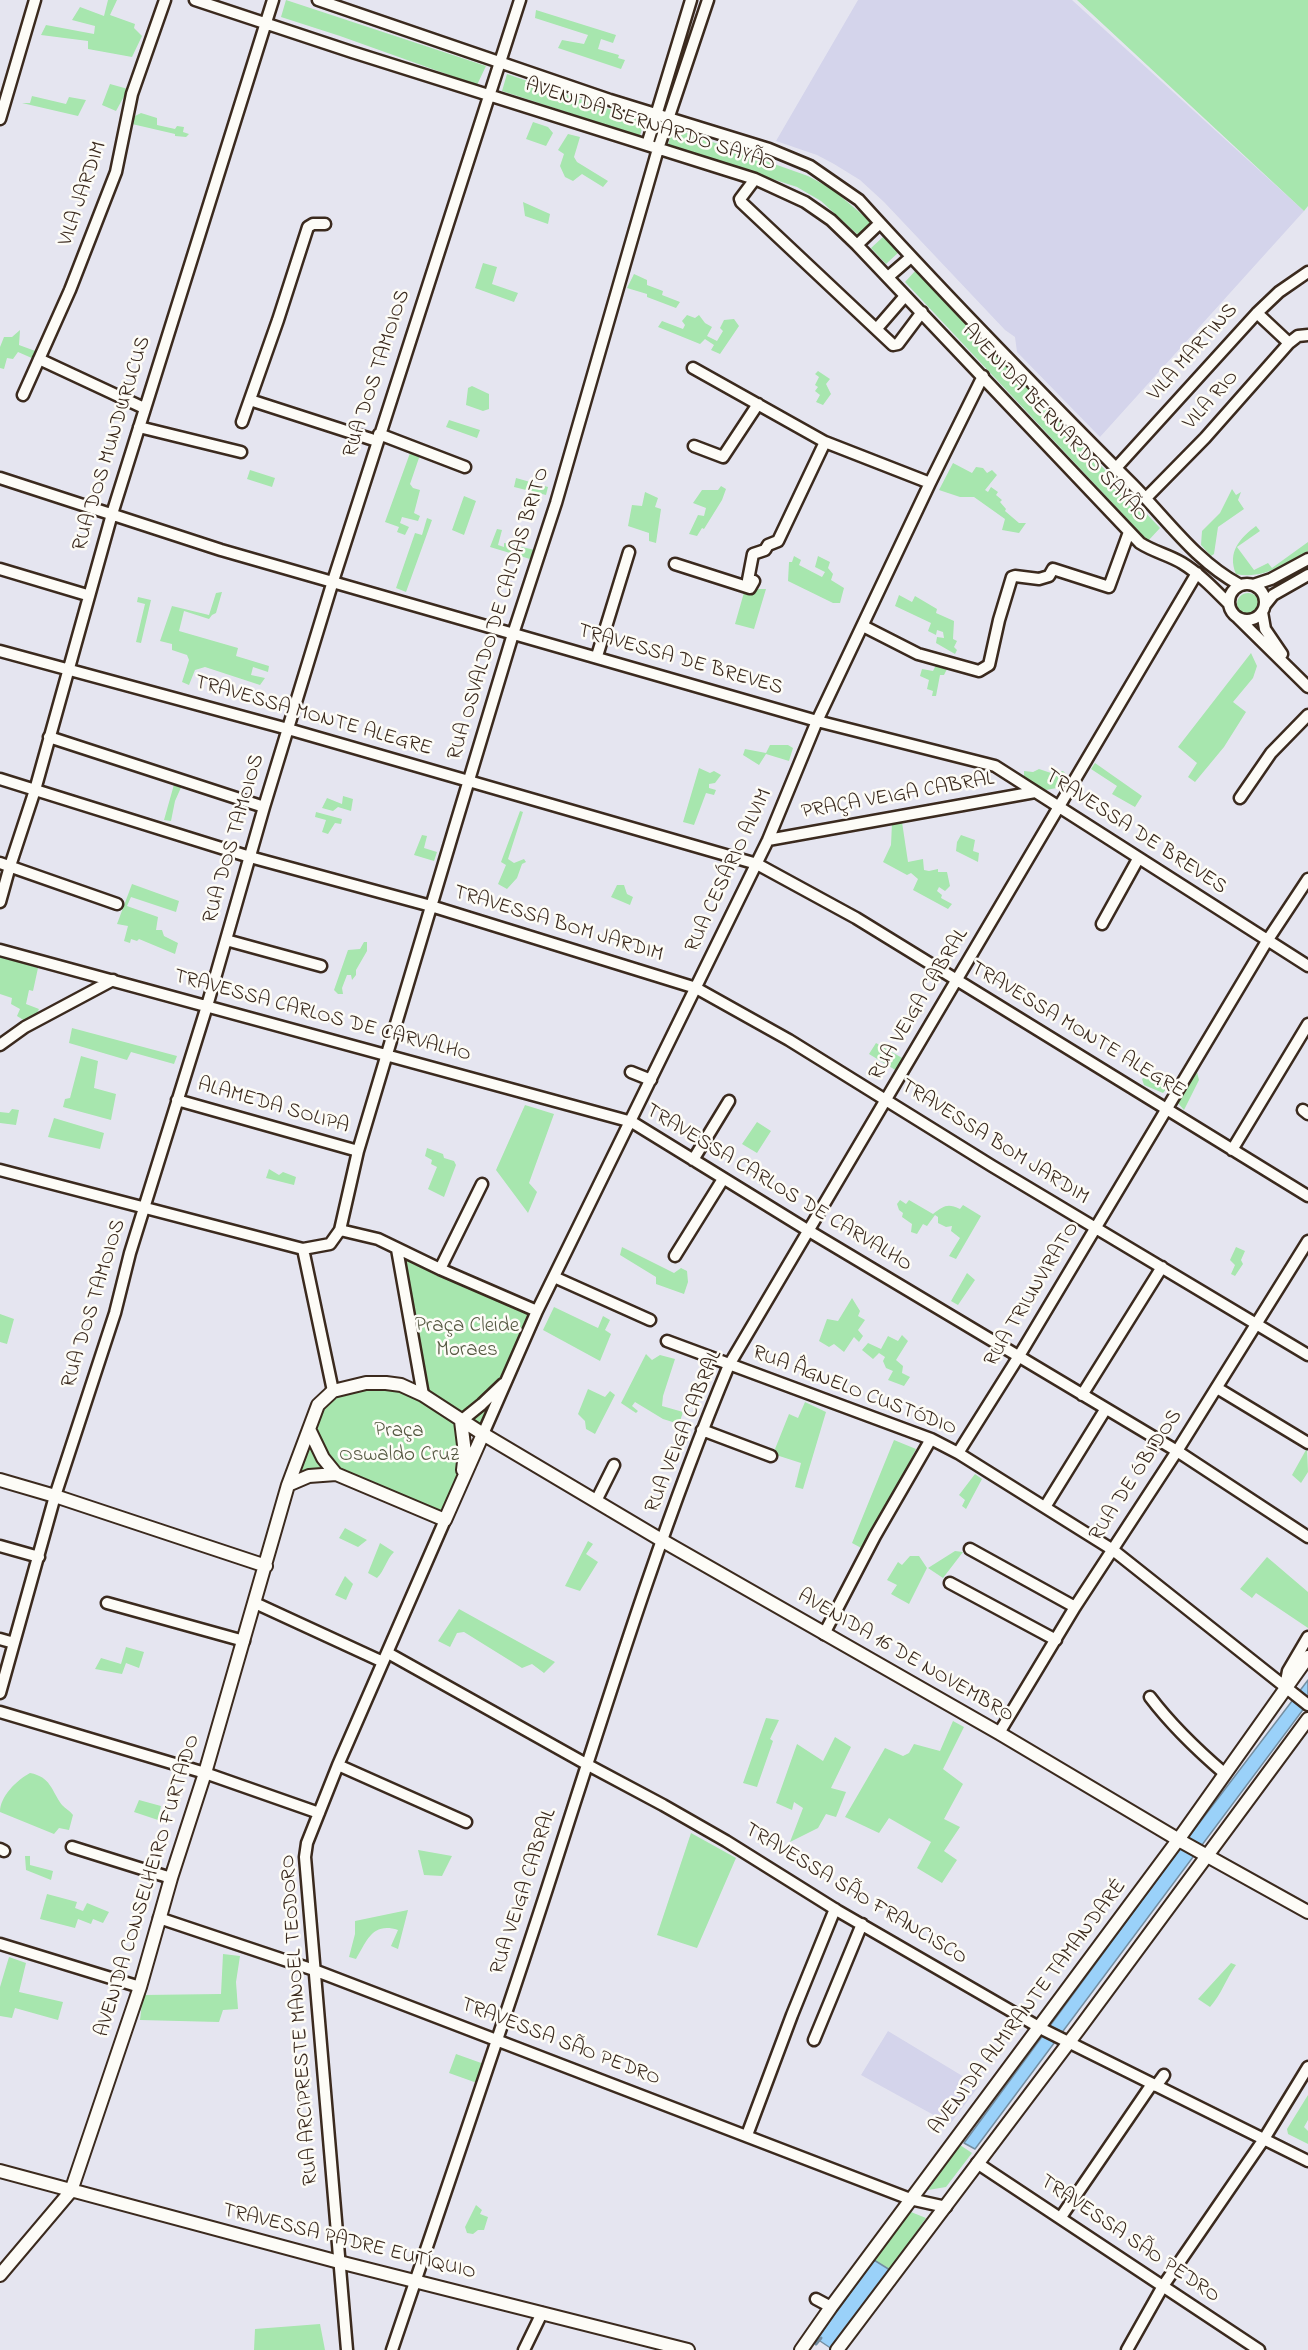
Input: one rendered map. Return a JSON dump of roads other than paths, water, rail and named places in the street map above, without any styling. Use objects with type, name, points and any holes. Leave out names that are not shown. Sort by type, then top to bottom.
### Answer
[{"type":"main road","points":[[336,1474],[323,1458],[309,1429],[318,1405],[333,1391],[366,1383],[386,1383],[401,1385],[423,1395],[461,1421],[465,1453],[459,1488]]},
{"type":"main road","name":"AVENIDA 16 DE NOVEMBRO","points":[[461,1421],[1181,1841],[1308,1912]]},
{"type":"main road","name":"AVENIDA CONSELHEIRO FURTADO","points":[[0,2275],[71,2191],[140,1987],[159,1917],[244,1641],[288,1485],[309,1429]]},
{"type":"main road","name":"RUA ARCIPRESTE MANOEL TEODORO","points":[[445,1520],[483,1434]]},
{"type":"main road","points":[[288,1485],[309,1476],[336,1474],[445,1520]]},
{"type":"main road","points":[[0,1480],[266,1566]]},
{"type":"main road","name":"AVENIDA ALMIRANTE TAMANDARÉ","points":[[801,2350],[910,2199],[1042,2029],[1181,1841],[1224,1773],[1290,1691],[1308,1657]]},
{"type":"main road","points":[[837,2350],[946,2207],[1065,2041],[1204,1854],[1308,1719]]},
{"type":"main road","name":"TRAVESSA PADRE EUTÍQUIO","points":[[0,2171],[339,2262],[688,2350]]},
{"type":"street","points":[[0,118],[35,0]]},
{"type":"street","name":"VILA JARDIM","points":[[23,395],[70,290],[116,172],[132,94],[165,0]]},
{"type":"street","name":"AVENIDA BERNARDO SAYÃO","points":[[195,0],[222,4],[265,24],[756,179],[805,202],[831,220],[857,245],[1140,543],[1156,553],[1180,562],[1197,573],[1229,604]]},
{"type":"street","name":"RUA DOS MUNDURUCUS","points":[[0,902],[5,864],[35,790],[87,595],[273,0]]},
{"type":"street","name":"AVENIDA BERNARDO SAYÃO","points":[[318,0],[662,117],[769,150],[810,166],[859,200],[998,351],[1146,498],[1195,553],[1221,576],[1240,585]]},
{"type":"street","name":"RUA DOS TAMOIOS","points":[[0,1693],[55,1496],[115,1313],[144,1208],[207,1006],[264,807],[333,581],[520,0]]},
{"type":"street","name":"RUA OSVALDO DE CALDAS BRITO","points":[[337,1235],[358,1151],[513,634],[556,503],[658,149],[662,117],[692,0]]},
{"type":"street","name":"RUA OSVALDO DE CALDAS BRITO","points":[[647,145],[662,117],[708,0]]},
{"type":"street","points":[[756,179],[740,199],[741,202],[893,345],[898,344],[922,312]]},
{"type":"street","points":[[857,245],[880,223]]},
{"type":"street","points":[[242,422],[308,226],[325,224]]},
{"type":"street","points":[[888,278],[911,257]]},
{"type":"street","name":"VILA MARTINS","points":[[1116,468],[1257,313],[1279,292],[1308,272]]},
{"type":"street","points":[[879,326],[905,296]]},
{"type":"street","points":[[1257,313],[1289,343]]},
{"type":"street","name":"VILA RIO","points":[[1146,498],[1205,438],[1289,343],[1298,336],[1308,335]]},
{"type":"street","points":[[39,359],[144,408]]},
{"type":"street","points":[[693,368],[825,442],[930,483]]},
{"type":"street","name":"RUA CESÁRIO ALVIM","points":[[483,1434],[537,1311],[757,864],[817,721],[983,376]]},
{"type":"street","points":[[250,400],[378,438],[465,467]]},
{"type":"street","points":[[694,446],[723,457],[758,404]]},
{"type":"street","points":[[139,427],[241,452]]},
{"type":"street","points":[[675,564],[750,588],[754,581],[748,580],[753,554],[765,550],[768,545],[778,541],[825,442]]},
{"type":"street","name":"TRAVESSA DE BREVES","points":[[0,478],[221,550],[817,721],[995,766],[1308,966]]},
{"type":"street","points":[[863,626],[918,654],[979,671],[989,664],[1012,577],[1041,579],[1049,576],[1053,569],[1109,587],[1129,532]]},
{"type":"street","points":[[597,657],[629,552]]},
{"type":"street","points":[[1305,684],[1235,616],[1229,604],[1230,595],[1240,585],[1253,585],[1271,579],[1308,559]]},
{"type":"street","points":[[0,569],[87,595]]},
{"type":"street","name":"RUA VEIGA CABRAL","points":[[392,2350],[457,2162],[663,1540],[702,1430],[729,1365],[1197,573]]},
{"type":"street","points":[[1235,616],[1250,620],[1264,609],[1273,596],[1308,575]]},
{"type":"street","points":[[1253,585],[1263,593],[1265,629],[1269,637],[1305,684]]},
{"type":"street","name":"TRAVESSA MONTE ALEGRE","points":[[0,651],[288,729],[757,864],[856,918],[1308,1196]]},
{"type":"street","points":[[1240,798],[1271,753],[1308,715]]},
{"type":"street","points":[[49,737],[264,807]]},
{"type":"street","name":"TRAVESSA BOM JARDIM","points":[[0,779],[250,857],[431,906],[696,988],[789,1040],[1255,1325],[1308,1355]]},
{"type":"street","name":"PRAÇA VEIGA CABRAL","points":[[768,840],[1035,792]]},
{"type":"street","points":[[1102,924],[1138,859]]},
{"type":"street","points":[[5,864],[117,904]]},
{"type":"street","name":"RUA TRIUNVIRATO","points":[[958,1453],[1019,1356],[1267,941],[1308,879]]},
{"type":"street","points":[[226,940],[321,966]]},
{"type":"street","name":"TRAVESSA CARLOS DE CARVALHO","points":[[0,950],[632,1122],[808,1231],[1177,1451],[1308,1537]]},
{"type":"street","points":[[0,1045],[25,1027],[112,980]]},
{"type":"street","points":[[1232,1150],[1308,1024]]},
{"type":"street","points":[[631,1072],[651,1080]]},
{"type":"street","name":"ALAMEDA SOLIPA","points":[[177,1100],[358,1151]]},
{"type":"street","points":[[693,1160],[729,1101]]},
{"type":"street","points":[[0,1170],[303,1249],[321,1247],[337,1235],[378,1239],[537,1311]]},
{"type":"street","points":[[675,1256],[723,1179]]},
{"type":"street","points":[[440,1269],[482,1184]]},
{"type":"street","name":"RUA DE ÓBIDOS","points":[[999,1733],[1075,1607],[1217,1388],[1308,1240]]},
{"type":"street","points":[[303,1249],[333,1391]]},
{"type":"street","points":[[397,1249],[423,1395]]},
{"type":"street","points":[[1082,1395],[1162,1267]]},
{"type":"street","points":[[554,1277],[650,1320]]},
{"type":"street","name":"RUA ÂGNELO CUSTÓDIO","points":[[666,1341],[931,1439],[958,1453],[1113,1550],[1308,1705]]},
{"type":"street","name":"RUA CESÁRIO ALVIM","points":[[461,1421],[507,1379]]},
{"type":"street","points":[[1217,1388],[1308,1443]]},
{"type":"street","points":[[1045,1507],[1105,1410]]},
{"type":"street","points":[[702,1430],[771,1456]]},
{"type":"street","points":[[824,1634],[875,1536],[931,1439]]},
{"type":"street","points":[[596,1501],[614,1465]]},
{"type":"street","name":"RUA ARCIPRESTE MANOEL TEODORO","points":[[347,2350],[305,1857],[307,1843],[338,1765],[445,1520]]},
{"type":"street","points":[[0,1546],[39,1557]]},
{"type":"street","points":[[970,1549],[1075,1607]]},
{"type":"street","points":[[950,1583],[1056,1640]]},
{"type":"street","points":[[107,1603],[244,1641]]},
{"type":"street","name":"TRAVESSA SÃO FRANCISCO","points":[[255,1603],[386,1657],[726,1841],[836,1909],[1042,2029],[1308,2161]]},
{"type":"street","name":"AVENIDA ALMIRANTE TAMANDARÉ","points":[[1290,1691],[1288,1671],[1308,1637]]},
{"type":"street","points":[[0,1639],[14,1643]]},
{"type":"street","points":[[1150,1697],[1189,1743],[1224,1773]]},
{"type":"street","points":[[0,1712],[205,1773],[319,1813]]},
{"type":"street","points":[[338,1765],[466,1822]]},
{"type":"street","points":[[72,1847],[171,1878]]},
{"type":"street","points":[[747,2135],[836,1909]]},
{"type":"street","name":"TRAVESSA SÃO PEDRO","points":[[159,1917],[314,1970],[910,2199],[946,2207]]},
{"type":"street","points":[[814,2040],[862,1924]]},
{"type":"street","points":[[0,1944],[140,1987]]},
{"type":"street","points":[[1127,2350],[1163,2286],[1264,2139],[1308,2067]]},
{"type":"street","points":[[1061,2217],[1154,2085],[1164,2075]]},
{"type":"street","points":[[1170,2093],[1177,2082]]},
{"type":"street","name":"TRAVESSA SÃO PEDRO","points":[[978,2163],[1259,2350]]},
{"type":"street","points":[[816,2299],[831,2307]]},
{"type":"street","points":[[524,2350],[542,2313]]},
{"type":"water","points":[[1308,1680],[1308,1703],[975,2149],[964,2143],[1184,1843]]},
{"type":"water","points":[[874,2260],[890,2270],[832,2349],[817,2339]]},
{"type":"waterway","points":[[816,2344],[821,2338]]},
{"type":"park label","name":"Praça Cleide Moraes","points":[[467,1340]]},
{"type":"park label","name":"Praça Oswaldo Cruz","points":[[399,1445]]}]
